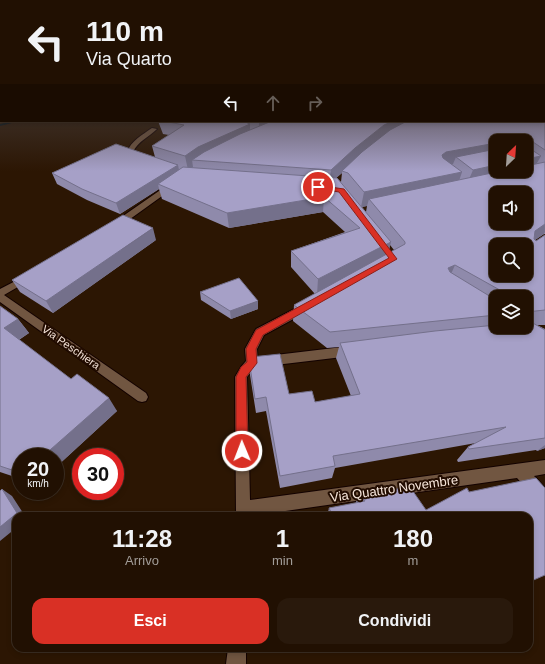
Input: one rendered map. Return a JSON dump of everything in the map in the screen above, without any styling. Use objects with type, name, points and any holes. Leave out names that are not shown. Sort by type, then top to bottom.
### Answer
[{"type":"street","points":[[149,163],[135,158],[130,152],[132,147],[140,139],[154,130]]},
{"type":"street","points":[[106,231],[177,182]]},
{"type":"street","points":[[0,293],[33,274]]},
{"type":"street","name":"Via Peschiera","points":[[0,297],[142,398]]},
{"type":"street","points":[[252,363],[251,349],[260,332],[313,303]]},
{"type":"street","points":[[243,512],[241,377],[245,370],[252,363],[363,349]]},
{"type":"street","name":"Via Quattro Novembre","points":[[249,512],[545,467]]},
{"type":"street","points":[[519,470],[545,499]]},
{"type":"street","points":[[236,664],[237,652]]},
{"type":"building","points":[[168,122],[245,122],[250,124],[198,147],[185,156],[152,146],[184,125]]},
{"type":"building","points":[[270,122],[391,122],[384,125],[355,148],[331,170],[192,160],[204,152],[240,134]]},
{"type":"building","points":[[405,122],[545,122],[545,150],[533,142],[533,134],[489,134],[489,144],[446,152],[442,155],[443,158],[462,172],[364,192],[348,173],[342,171],[362,152],[390,130]]},
{"type":"building","points":[[116,144],[178,165],[116,203],[82,189],[52,173]]},
{"type":"building","points":[[489,150],[489,167],[473,170],[456,157]]},
{"type":"building","points":[[533,151],[541,156],[533,158]]},
{"type":"building","points":[[545,162],[545,224],[535,231],[534,239],[536,241],[545,235],[545,310],[533,311],[533,290],[500,290],[455,265],[448,268],[450,272],[489,296],[489,316],[330,332],[294,305],[405,244],[405,242],[369,199],[489,174],[489,178],[533,178],[533,165]]},
{"type":"building","points":[[183,167],[337,178],[391,242],[318,279],[291,251],[360,228],[324,197],[227,213],[158,184]]},
{"type":"building","points":[[123,215],[153,228],[46,301],[12,280]]},
{"type":"building","points":[[239,278],[258,301],[230,311],[200,292]]},
{"type":"building","points":[[0,306],[18,319],[4,328],[71,379],[77,374],[109,398],[52,448],[12,448],[12,470],[0,466]]},
{"type":"building","points":[[533,323],[545,330],[545,438],[469,449],[468,447],[506,427],[333,456],[335,466],[280,476],[266,397],[255,399],[249,360],[251,357],[280,354],[289,394],[312,391],[315,402],[360,394],[340,343],[489,326],[489,334],[533,334]]},
{"type":"building","points":[[536,478],[545,488],[545,575],[533,580],[533,512],[331,512],[329,508],[365,501],[360,494],[410,487],[426,510],[467,488],[469,492]]},
{"type":"building","points":[[2,489],[16,512],[12,512],[12,517],[0,527],[0,491]]},
{"type":"waterway","points":[[0,125],[14,122]]},
{"type":"route","points":[[242,451],[241,377],[252,363],[251,349],[260,332],[394,259],[342,191],[338,189],[318,187]]}]
